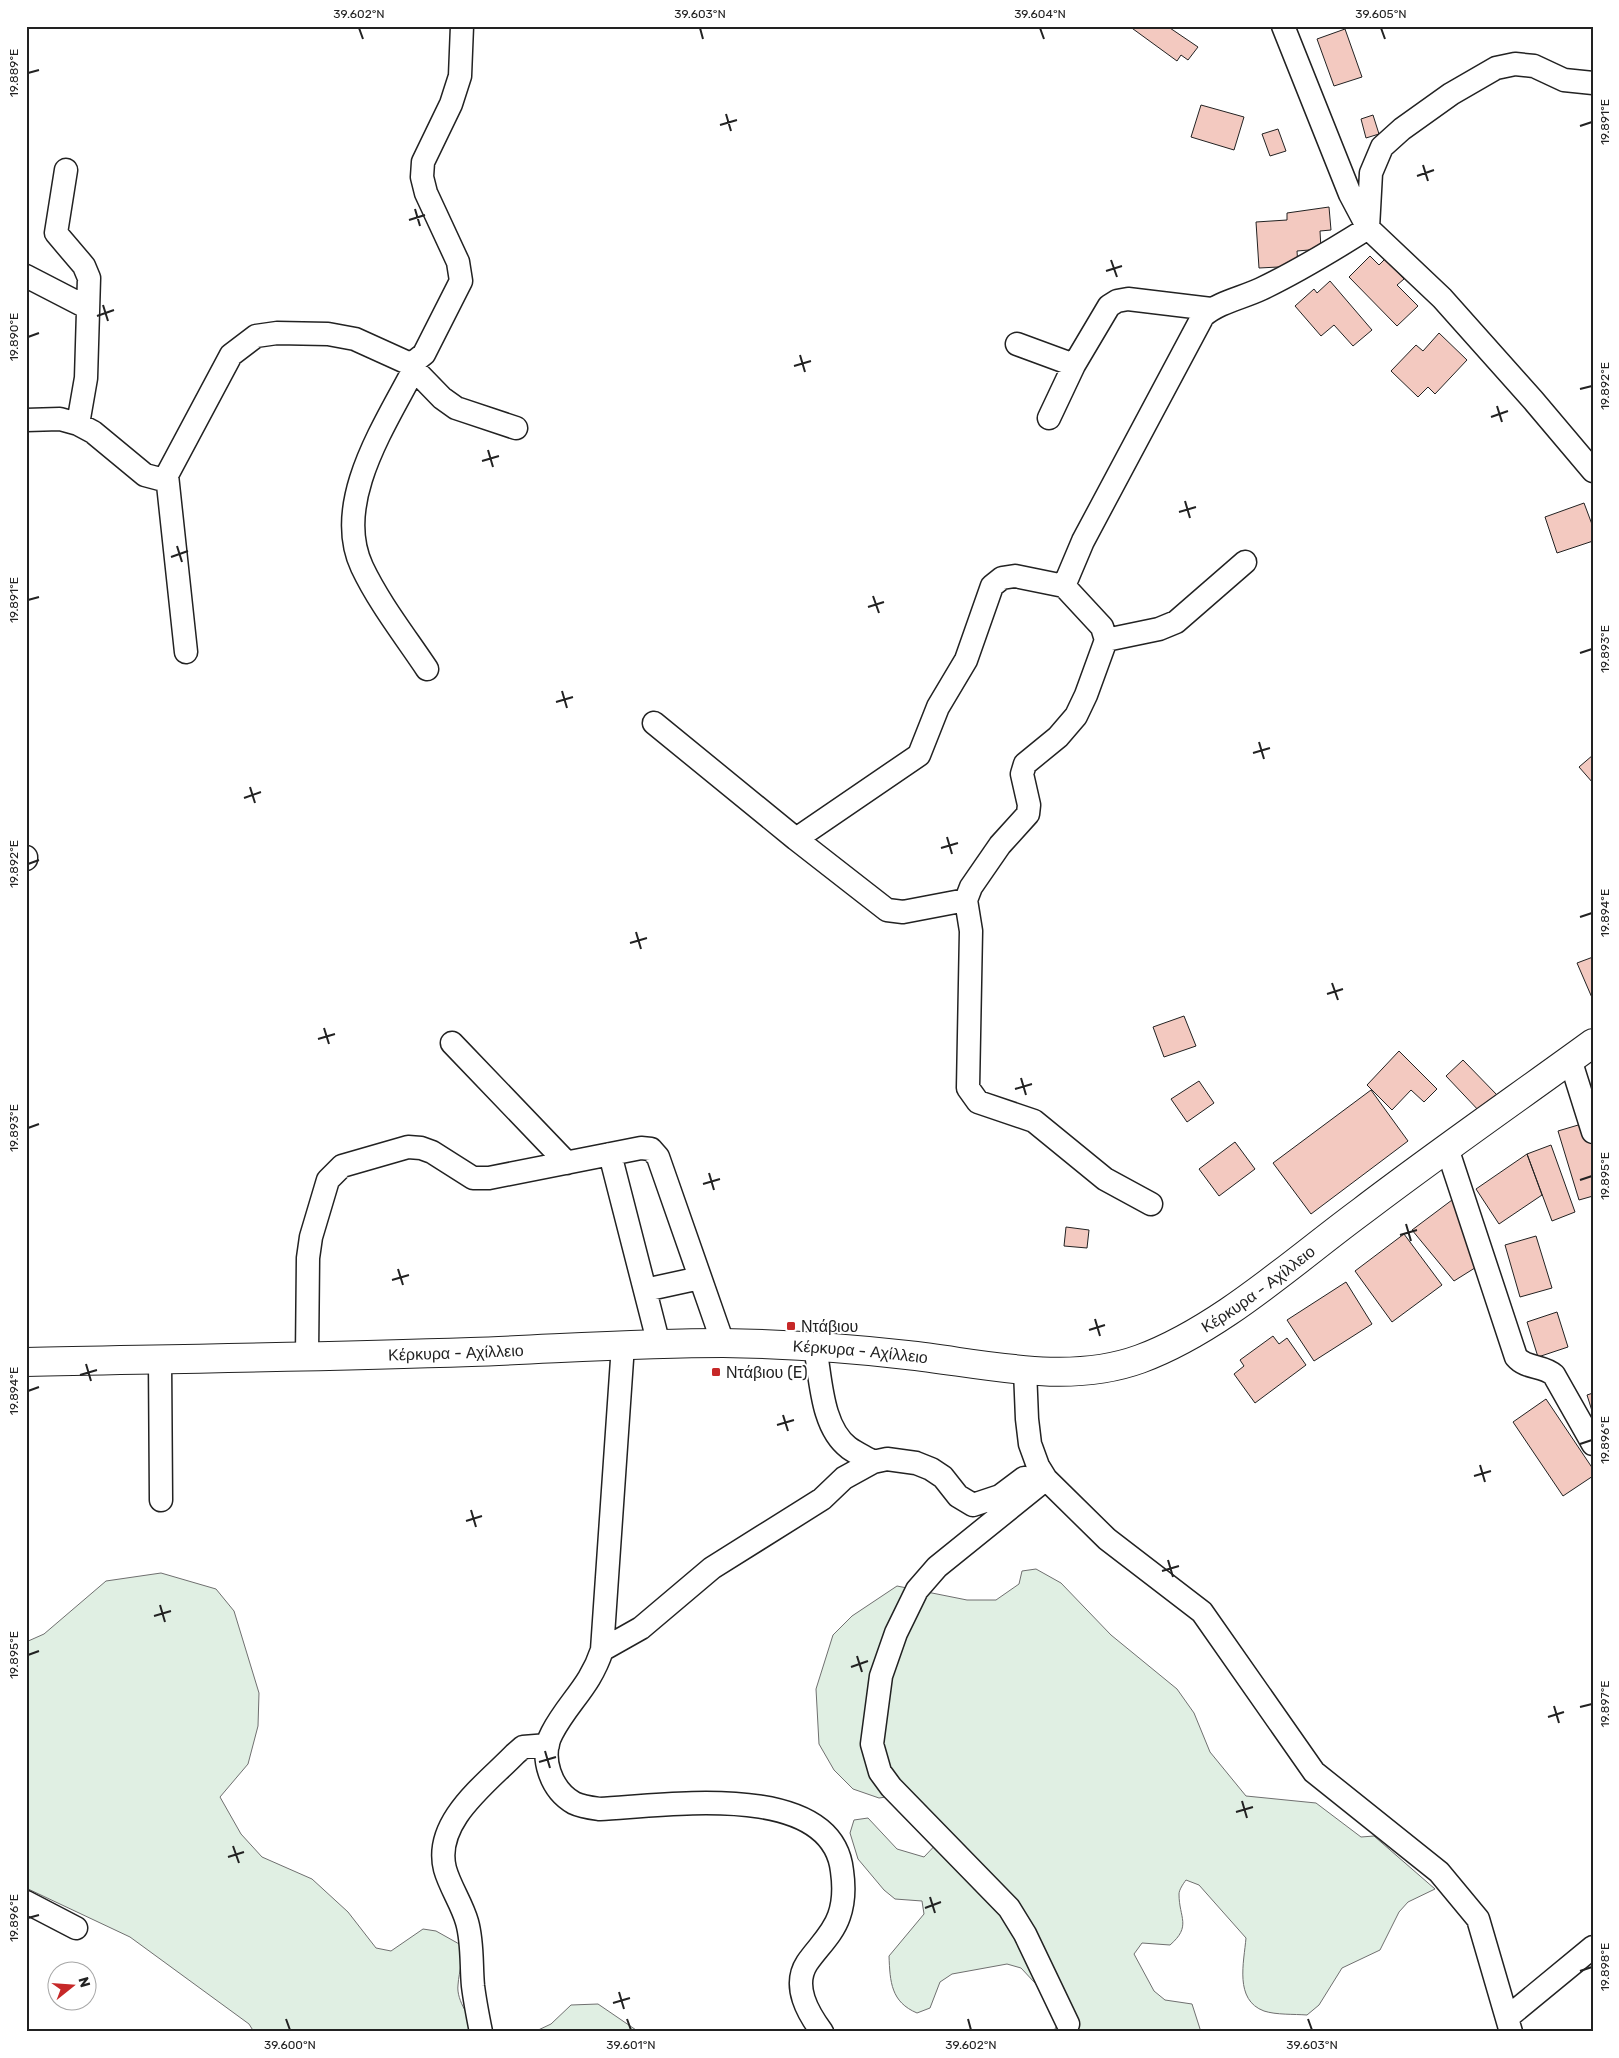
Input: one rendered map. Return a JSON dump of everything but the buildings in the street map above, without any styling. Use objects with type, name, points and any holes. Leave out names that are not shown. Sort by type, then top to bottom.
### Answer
[{"type":"main road","name":"Κέρκυρα - Αχίλλειο","points":[[26,1362],[307,1356],[723,1343],[815,1346],[907,1355],[1025,1370],[1076,1371],[1105,1368],[1135,1361],[1186,1338],[1232,1309],[1447,1148],[1593,1043]]},
{"type":"street","points":[[427,669],[361,566],[352,530],[353,502],[373,449],[411,366],[424,354],[461,281],[458,262],[426,193],[422,177],[424,162],[451,104],[460,76],[462,26]]},
{"type":"street","points":[[1290,31],[1350,194],[1368,228],[1442,298],[1533,400],[1589,457]]},
{"type":"street","points":[[1368,228],[1371,173],[1382,147],[1402,129],[1451,94],[1496,68],[1515,64],[1534,66],[1564,80],[1593,83]]},
{"type":"street","points":[[66,170],[56,232],[88,271],[86,378],[78,424]]},
{"type":"street","points":[[1064,586],[1083,541],[1203,316],[1211,309],[1260,290],[1320,259],[1368,228]]},
{"type":"street","points":[[26,276],[88,308]]},
{"type":"street","points":[[1049,418],[1074,365],[1105,311],[1117,301],[1128,299],[1211,309]]},
{"type":"street","points":[[26,420],[60,419],[78,424],[93,432],[145,475],[160,479],[167,475],[230,355],[256,336],[277,333],[328,334],[355,339],[411,366],[442,398],[456,408],[516,428]]},
{"type":"street","points":[[1017,344],[1074,365]]},
{"type":"street","points":[[167,475],[186,652]]},
{"type":"street","points":[[1106,640],[1159,629],[1176,622],[1245,562]]},
{"type":"street","points":[[796,839],[919,755],[938,707],[966,660],[989,592],[997,581],[1009,576],[1015,576],[1064,586],[1102,627],[1106,640],[1086,695],[1076,716],[1058,736],[1029,760],[1023,769],[1023,779],[1029,805],[1028,814],[1000,845],[971,887],[966,900],[971,931],[968,1082],[970,1094],[984,1105],[1034,1121],[1105,1179],[1151,1204]]},
{"type":"street","points":[[654,723],[796,839],[887,910],[903,912],[966,900]]},
{"type":"street","points":[[452,1043],[567,1163]]},
{"type":"street","points":[[1570,1059],[1593,1132]]},
{"type":"street","points":[[307,1356],[308,1258],[311,1237],[328,1180],[342,1166],[408,1147],[421,1148],[432,1152],[473,1178],[512,1175],[642,1148],[652,1150],[656,1153],[723,1343]]},
{"type":"street","points":[[1447,1148],[1516,1357],[1523,1364],[1548,1370],[1554,1375],[1592,1440]]},
{"type":"street","points":[[610,1154],[659,1345]]},
{"type":"street","points":[[645,1290],[700,1278]]},
{"type":"street","points":[[623,1346],[602,1650],[596,1670],[552,1733],[548,1745],[549,1772],[555,1786],[563,1795],[583,1807],[600,1810],[714,1803],[747,1805],[794,1814],[823,1831],[833,1843],[841,1861],[842,1899],[839,1916],[816,1954],[807,1962],[801,1986],[806,2010],[822,2032]]},
{"type":"street","points":[[815,1346],[825,1400],[836,1434],[849,1448],[873,1462]]},
{"type":"street","points":[[160,1359],[161,1500]]},
{"type":"street","points":[[1025,1370],[1030,1444],[1042,1473],[1107,1539],[1202,1612],[1314,1772],[1439,1872],[1478,1919],[1509,2024],[1593,1947]]},
{"type":"street","points":[[602,1650],[641,1628],[712,1568],[822,1499],[844,1478],[873,1462],[887,1459],[916,1463],[931,1469],[943,1477],[958,1496],[973,1505],[1000,1496],[1042,1473]]},
{"type":"street","points":[[1042,1473],[937,1567],[917,1590],[896,1633],[881,1676],[872,1744],[880,1772],[891,1787],[1009,1908],[1024,1934],[1068,2024]]},
{"type":"street","points":[[481,2032],[473,1985],[472,1945],[467,1921],[446,1869],[443,1851],[444,1838],[449,1826],[459,1812],[514,1754],[523,1747],[548,1745]]},
{"type":"street","points":[[26,1902],[76,1928]]},
{"type":"green space","points":[[1036,1569],[1061,1583],[1111,1635],[1177,1689],[1194,1713],[1210,1752],[1246,1796],[1316,1803],[1361,1837],[1374,1836],[1435,1889],[1408,1902],[1399,1912],[1380,1950],[1342,1968],[1319,2005],[1307,2015],[1279,2014],[1264,2011],[1255,2006],[1248,1998],[1243,1979],[1246,1938],[1199,1885],[1186,1880],[1179,1892],[1183,1927],[1177,1938],[1170,1945],[1142,1943],[1134,1954],[1154,1991],[1165,2000],[1192,2004],[1201,2032],[1053,2032],[1058,2024],[1049,1998],[1021,1968],[1007,1964],[952,1974],[940,1982],[930,2008],[917,2013],[908,2008],[897,1997],[891,1983],[889,1956],[924,1914],[922,1901],[895,1899],[884,1890],[858,1859],[850,1833],[854,1820],[868,1818],[897,1849],[924,1857],[942,1838],[941,1824],[933,1813],[893,1796],[879,1798],[853,1789],[834,1770],[819,1744],[816,1689],[833,1635],[852,1616],[897,1586],[967,1600],[996,1600],[1019,1584],[1022,1571]]},
{"type":"green space","points":[[161,1573],[216,1589],[234,1611],[259,1693],[258,1726],[248,1764],[220,1797],[241,1834],[262,1857],[312,1879],[348,1912],[376,1948],[391,1951],[423,1929],[436,1931],[461,1945],[462,1960],[458,1985],[459,1997],[472,2022],[480,2032],[254,2032],[249,2024],[130,1937],[26,1888],[26,1642],[44,1634],[106,1581]]},
{"type":"green space","points":[[598,2004],[639,2032],[534,2032],[551,2024],[571,2005]]},
{"type":"place","name":"Ντάβιου","points":[[791,1326]]},
{"type":"place","name":"Ντάβιου (E)","points":[[716,1372]]}]
